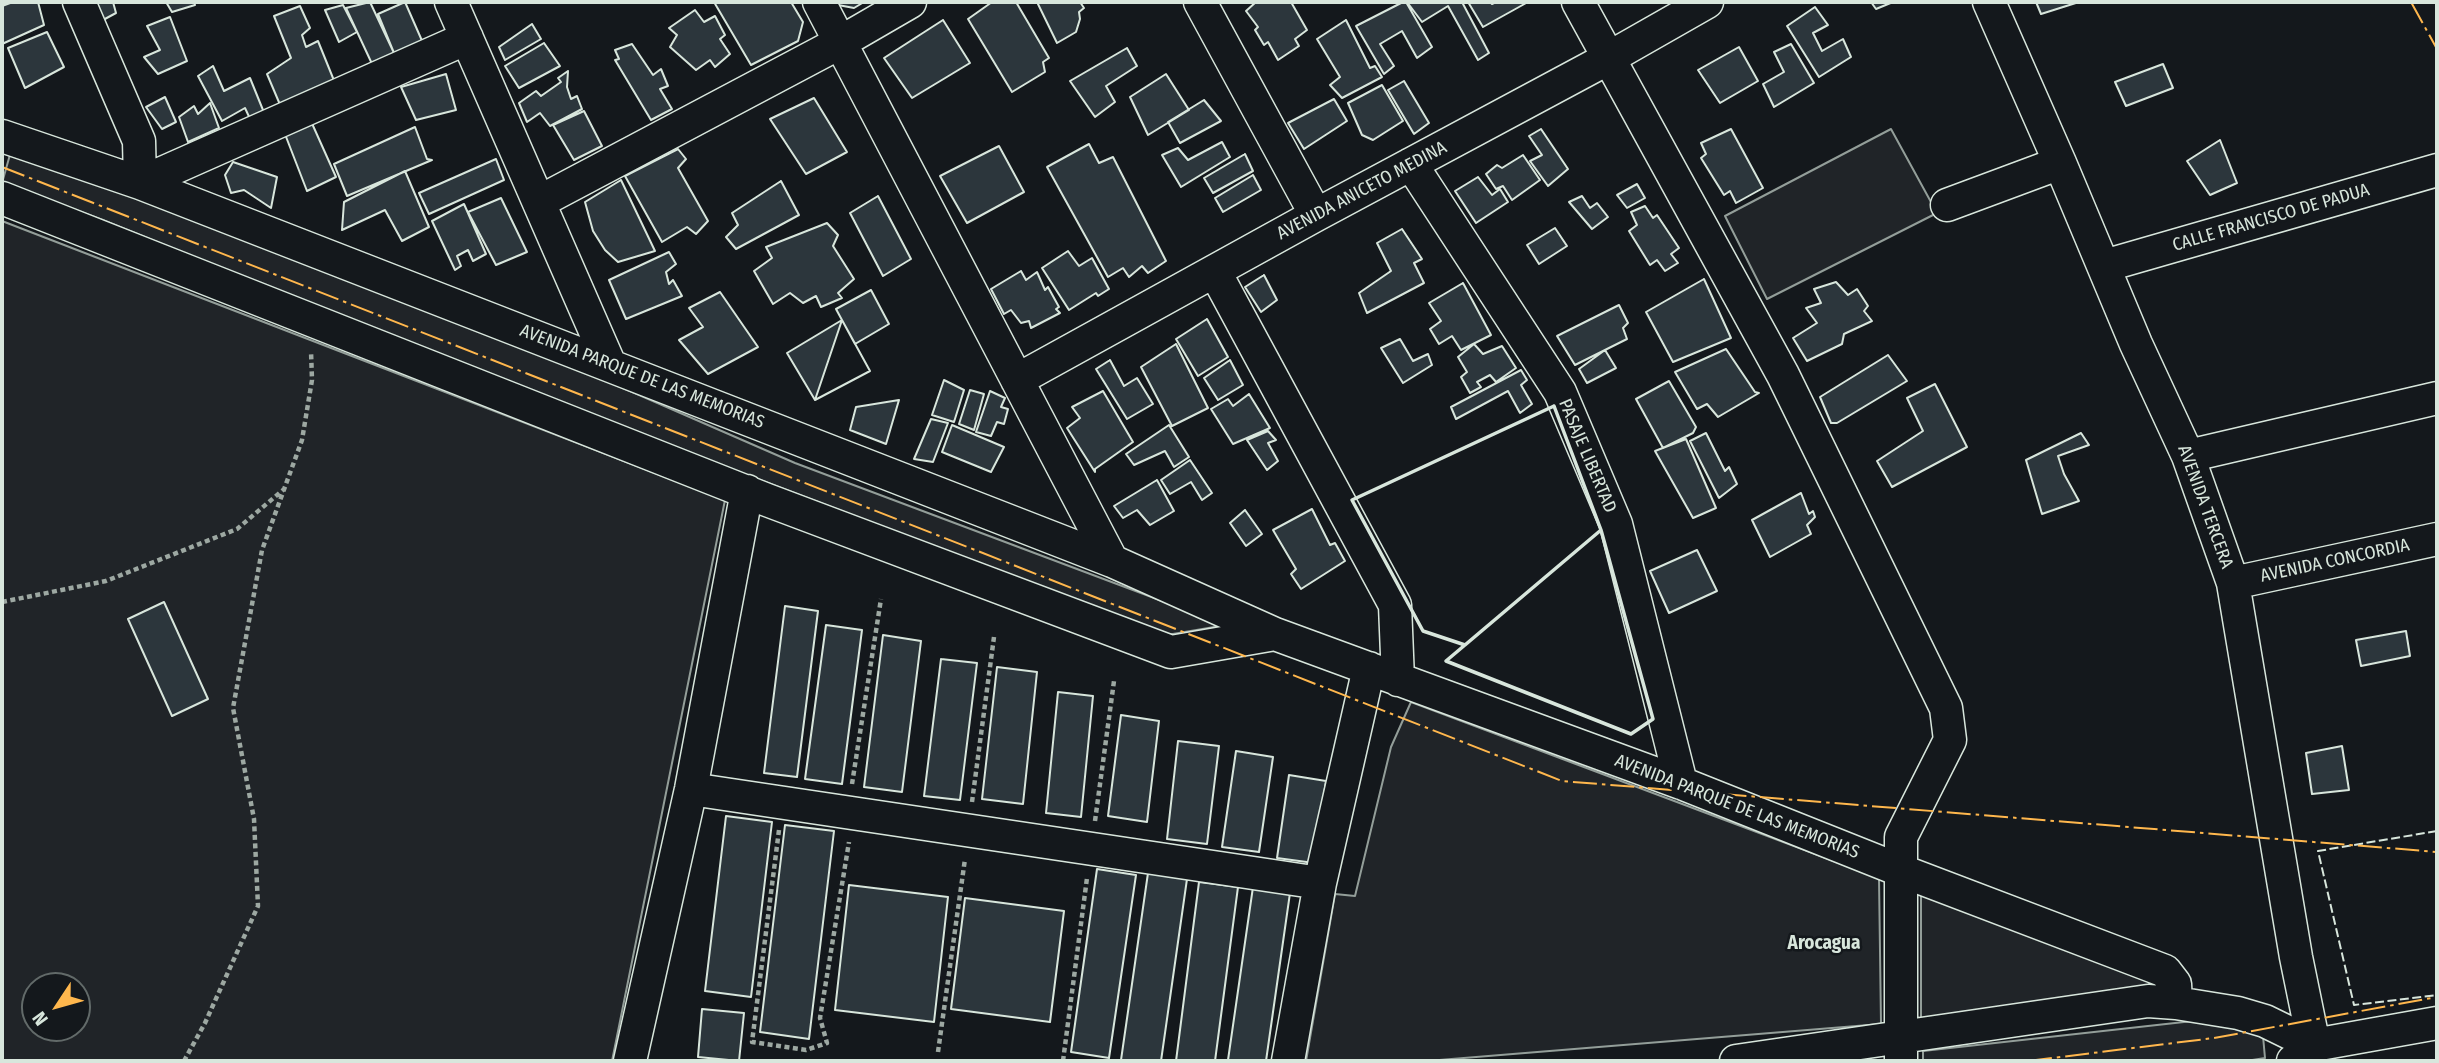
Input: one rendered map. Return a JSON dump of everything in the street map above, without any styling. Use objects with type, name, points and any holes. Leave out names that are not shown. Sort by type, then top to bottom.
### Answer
[{"type":"street","points":[[79,2],[139,141],[140,183],[467,38]]},
{"type":"street","points":[[451,2],[610,365]]},
{"type":"street","points":[[819,2],[1112,561]]},
{"type":"street","points":[[539,202],[841,42],[910,2]]},
{"type":"street","points":[[1200,2],[1315,215]]},
{"type":"street","points":[[1578,2],[1783,376],[1946,708],[1950,740],[1901,837],[1902,1049]]},
{"type":"street","name":"AVENIDA ANICETO MEDINA","points":[[1017,380],[1315,215],[1608,59],[1707,2]]},
{"type":"street","name":"AVENIDA TERCERA","points":[[1989,2],[2136,344],[2188,456],[2233,583],[2296,957],[2317,1053]]},
{"type":"street","name":"AVENIDA PARQUE DE LAS MEMORIAS","points":[[2,136],[140,183],[1112,561],[1275,634],[1681,783],[2165,971],[2175,984],[2176,1003]]},
{"type":"street","points":[[1947,205],[2060,163]]},
{"type":"street","name":"PASAJE LIBERTAD","points":[[1412,164],[1559,391],[1616,524],[1681,783]]},
{"type":"street","name":"CALLE FRANCISCO DE PADUA","points":[[2104,266],[2437,170]]},
{"type":"street","name":"AVENIDA PARQUE DE LAS MEMORIAS","points":[[2,198],[747,491],[1171,652],[1275,634]]},
{"type":"street","points":[[1215,272],[1395,605],[1398,680]]},
{"type":"street","points":[[2188,456],[2437,398]]},
{"type":"street","points":[[630,1061],[691,789],[747,491]]},
{"type":"street","name":"AVENIDA CONCORDIA","points":[[2233,583],[2437,539]]},
{"type":"street","points":[[1288,1061],[1320,883],[1369,668]]},
{"type":"street","points":[[691,789],[1320,883]]},
{"type":"street","points":[[1737,1061],[1902,1049],[2148,1001],[2238,1013],[2265,1021],[2317,1053],[2437,1026]]},
{"type":"path","points":[[184,1061],[205,1023],[258,906],[254,819],[233,708],[262,550],[302,440],[312,380],[308,319]]},
{"type":"path","points":[[2,602],[106,582],[237,530],[284,490]]},
{"type":"path","points":[[783,802],[752,1042],[806,1050],[827,1043]]},
{"type":"shaded area","points":[[1891,129],[1937,213],[1767,299],[1725,216]]},
{"type":"shaded area","points":[[11,151],[326,267],[568,364],[795,463],[1226,625],[1167,635],[469,369],[103,220],[2,183]]},
{"type":"shaded area","points":[[2,221],[725,500],[612,1061],[2,1061]]},
{"type":"shaded area","points":[[1411,702],[1879,878],[1881,1024],[1427,1061],[1306,1061],[1335,894],[1355,896],[1391,747]]},
{"type":"shaded area","points":[[1921,893],[2179,993],[1921,1021]]},
{"type":"shaded area","points":[[2238,1016],[2262,1025],[2265,1058],[2246,1061],[1923,1061],[1923,1051]]},
{"type":"building","points":[[13,2],[38,2],[44,25],[2,44],[2,6]]},
{"type":"building","points":[[113,2],[116,13],[103,20],[96,4]]},
{"type":"building","points":[[166,2],[194,2],[195,5],[172,12]]},
{"type":"building","points":[[370,2],[394,53],[373,66],[346,8]]},
{"type":"building","points":[[405,2],[423,43],[394,53],[378,14]]},
{"type":"building","points":[[714,2],[791,2],[803,22],[798,41],[751,65]]},
{"type":"building","points":[[837,2],[864,2],[854,8],[838,5]]},
{"type":"building","points":[[992,2],[1016,2],[1049,58],[1043,62],[1045,72],[1012,92],[968,19]]},
{"type":"building","points":[[1037,2],[1080,2],[1084,8],[1079,12],[1076,32],[1057,43]]},
{"type":"building","points":[[1256,2],[1291,2],[1307,30],[1295,39],[1299,46],[1278,60],[1268,42],[1264,45],[1255,30],[1258,27],[1246,11]]},
{"type":"building","points":[[1406,2],[1432,47],[1417,58],[1402,31],[1380,44],[1394,66],[1384,74],[1356,26]]},
{"type":"building","points":[[1407,2],[1462,2],[1489,53],[1478,60],[1448,6],[1422,22]]},
{"type":"building","points":[[1468,2],[1492,4],[1528,2],[1483,27]]},
{"type":"building","points":[[1871,2],[1893,2],[1876,9]]},
{"type":"building","points":[[2036,2],[2079,2],[2041,14]]},
{"type":"building","points":[[343,5],[357,32],[339,42],[325,10]]},
{"type":"building","points":[[300,6],[310,28],[302,35],[306,47],[318,41],[335,83],[281,107],[267,74],[291,58],[274,16]]},
{"type":"building","points":[[1815,7],[1828,25],[1813,33],[1822,51],[1843,39],[1851,57],[1819,77],[1787,26]]},
{"type":"building","points":[[695,10],[704,22],[715,16],[725,35],[720,39],[730,54],[715,67],[710,60],[696,70],[670,47],[677,35],[669,28]]},
{"type":"building","points":[[170,17],[187,61],[158,74],[144,57],[160,50],[147,26]]},
{"type":"building","points":[[943,20],[970,63],[912,98],[884,58]]},
{"type":"building","points":[[1346,20],[1370,68],[1375,66],[1382,77],[1342,98],[1330,85],[1340,77],[1317,39]]},
{"type":"building","points":[[532,24],[541,39],[505,60],[499,47]]},
{"type":"building","points":[[47,32],[64,67],[25,88],[8,48]]},
{"type":"building","points":[[544,43],[560,66],[519,88],[505,66]]},
{"type":"building","points":[[632,44],[653,75],[661,69],[668,86],[660,89],[672,109],[651,120],[615,60],[619,59],[615,50]]},
{"type":"building","points":[[1791,44],[1814,83],[1774,107],[1763,84],[1784,72],[1774,52]]},
{"type":"building","points":[[1739,47],[1758,81],[1720,103],[1698,70]]},
{"type":"building","points":[[1127,48],[1137,66],[1106,86],[1115,102],[1095,117],[1070,81]]},
{"type":"building","points":[[2163,64],[2173,88],[2126,106],[2115,82]]},
{"type":"building","points":[[213,66],[224,91],[250,78],[265,115],[251,121],[245,108],[222,121],[198,76]]},
{"type":"building","points":[[568,71],[567,87],[571,99],[577,96],[582,109],[550,126],[540,113],[527,122],[519,103],[536,91],[541,96],[561,82],[558,78]]},
{"type":"building","points":[[446,74],[456,110],[416,120],[401,87]]},
{"type":"building","points":[[1166,74],[1189,110],[1148,135],[1130,97]]},
{"type":"building","points":[[1404,81],[1429,123],[1414,134],[1388,90]]},
{"type":"building","points":[[1382,85],[1403,121],[1373,140],[1362,135],[1348,103]]},
{"type":"building","points":[[165,97],[176,122],[162,129],[146,107]]},
{"type":"building","points":[[814,98],[847,152],[806,174],[770,119]]},
{"type":"building","points":[[1334,99],[1347,121],[1304,149],[1288,123]]},
{"type":"building","points":[[1204,100],[1221,121],[1180,143],[1168,122]]},
{"type":"building","points":[[210,103],[219,128],[188,142],[179,117],[194,106],[198,114]]},
{"type":"building","points":[[584,111],[602,146],[574,160],[553,125]]},
{"type":"building","points":[[310,119],[336,177],[307,191],[283,129]]},
{"type":"building","points":[[415,127],[427,159],[432,160],[347,196],[334,164]]},
{"type":"building","points":[[1541,129],[1568,169],[1548,186],[1530,161],[1542,155],[1529,136]]},
{"type":"building","points":[[1731,129],[1763,188],[1736,203],[1730,191],[1724,195],[1701,158],[1706,154],[1701,143]]},
{"type":"building","points":[[2220,140],[2237,183],[2210,195],[2187,161]]},
{"type":"building","points":[[1222,142],[1230,157],[1181,187],[1162,155],[1178,148],[1188,160]]},
{"type":"building","points":[[1089,144],[1099,163],[1113,157],[1166,261],[1148,273],[1142,266],[1129,277],[1123,268],[1108,277],[1047,167]]},
{"type":"building","points":[[999,146],[1024,192],[967,223],[940,176]]},
{"type":"building","points":[[678,149],[686,159],[678,168],[708,221],[696,234],[687,227],[662,242],[625,176]]},
{"type":"building","points":[[1245,154],[1253,171],[1213,193],[1204,178]]},
{"type":"building","points":[[1523,155],[1540,180],[1512,200],[1503,186],[1496,189],[1486,174],[1497,165],[1502,168]]},
{"type":"building","points":[[496,159],[504,180],[429,214],[419,193]]},
{"type":"building","points":[[233,162],[277,177],[271,208],[244,190],[231,193],[225,175]]},
{"type":"building","points":[[405,171],[429,227],[402,241],[385,210],[342,230],[344,202]]},
{"type":"building","points":[[1253,175],[1261,190],[1223,212],[1215,198]]},
{"type":"building","points":[[1478,177],[1492,195],[1500,189],[1508,202],[1476,223],[1455,191]]},
{"type":"building","points":[[621,180],[655,251],[618,262],[605,250],[593,231],[585,202]]},
{"type":"building","points":[[781,181],[799,215],[736,249],[726,237],[738,225],[732,213]]},
{"type":"building","points":[[1637,184],[1645,198],[1627,208],[1617,195]]},
{"type":"building","points":[[878,196],[911,259],[883,276],[850,213]]},
{"type":"building","points":[[1582,196],[1590,208],[1597,203],[1608,217],[1592,229],[1569,202]]},
{"type":"building","points":[[501,198],[527,252],[496,265],[468,212]]},
{"type":"building","points":[[464,204],[486,254],[473,261],[468,250],[457,256],[461,266],[455,270],[432,221]]},
{"type":"building","points":[[1645,206],[1653,218],[1657,215],[1679,248],[1671,254],[1678,263],[1665,271],[1657,260],[1650,265],[1629,231],[1637,225],[1631,212]]},
{"type":"building","points":[[827,223],[838,235],[833,246],[854,279],[838,293],[842,298],[821,307],[816,296],[803,303],[790,293],[773,304],[754,271],[772,258],[766,247]]},
{"type":"building","points":[[1555,228],[1567,246],[1539,264],[1527,245]]},
{"type":"building","points":[[1402,229],[1422,259],[1414,263],[1424,283],[1367,313],[1359,293],[1391,271],[1377,243]]},
{"type":"building","points":[[1068,251],[1079,266],[1092,258],[1109,289],[1098,296],[1096,293],[1069,310],[1042,268]]},
{"type":"building","points":[[669,252],[676,264],[666,272],[669,284],[673,280],[682,296],[626,319],[609,280]]},
{"type":"building","points":[[1021,271],[1026,280],[1037,272],[1045,290],[1048,287],[1059,307],[1056,309],[1060,313],[1031,328],[1029,321],[1021,323],[1011,310],[1004,314],[991,289]]},
{"type":"building","points":[[1264,275],[1277,300],[1261,312],[1245,287]]},
{"type":"building","points":[[1704,279],[1731,338],[1673,362],[1646,312]]},
{"type":"building","points":[[1836,282],[1848,295],[1857,289],[1868,306],[1864,311],[1872,321],[1844,334],[1842,344],[1807,361],[1793,338],[1817,323],[1806,308],[1821,303],[1814,289]]},
{"type":"building","points":[[1463,283],[1491,335],[1461,350],[1452,336],[1439,344],[1430,329],[1441,321],[1429,303]]},
{"type":"building","points":[[871,290],[889,324],[855,344],[836,309]]},
{"type":"building","points":[[720,292],[758,347],[708,374],[679,340],[703,327],[689,308]]},
{"type":"building","points":[[1619,305],[1628,323],[1623,328],[1627,339],[1575,365],[1557,336]]},
{"type":"building","points":[[1207,319],[1228,357],[1198,376],[1176,339]]},
{"type":"building","points":[[842,320],[870,371],[815,400]]},
{"type":"building","points":[[842,320],[870,371],[815,400],[787,353]]},
{"type":"building","points":[[1400,339],[1413,361],[1428,354],[1432,365],[1403,383],[1381,348]]},
{"type":"building","points":[[1176,344],[1208,408],[1172,426],[1141,367]]},
{"type":"building","points":[[1474,344],[1483,354],[1502,346],[1516,368],[1496,382],[1490,375],[1477,382],[1481,387],[1470,393],[1461,377],[1467,372],[1458,357]]},
{"type":"building","points":[[1726,349],[1755,392],[1759,393],[1718,417],[1707,404],[1697,409],[1675,372]]},
{"type":"building","points":[[1605,350],[1616,368],[1587,383],[1579,369]]},
{"type":"building","points":[[1888,355],[1907,381],[1837,423],[1831,423],[1820,397]]},
{"type":"building","points":[[1110,360],[1124,386],[1137,378],[1153,404],[1127,419],[1096,369]]},
{"type":"building","points":[[1230,360],[1243,385],[1218,400],[1204,378]]},
{"type":"building","points":[[1521,370],[1527,380],[1521,385],[1532,404],[1520,413],[1508,391],[1456,419],[1451,407]]},
{"type":"building","points":[[944,380],[964,390],[954,422],[932,415]]},
{"type":"building","points":[[1669,381],[1696,427],[1693,433],[1663,448],[1636,399]]},
{"type":"building","points":[[1935,384],[1967,447],[1892,487],[1877,461],[1923,431],[1907,398]]},
{"type":"building","points":[[970,390],[984,394],[974,430],[959,424]]},
{"type":"building","points":[[990,391],[1005,398],[1001,407],[1008,409],[1004,424],[997,422],[991,436],[976,432]]},
{"type":"building","points":[[1103,391],[1133,442],[1095,469],[1095,472],[1067,428],[1080,418],[1072,407]]},
{"type":"building","points":[[1249,394],[1270,428],[1233,444],[1211,409],[1228,399],[1233,406]]},
{"type":"building","points":[[899,400],[886,444],[850,430],[856,407]]},
{"type":"building","points":[[931,419],[948,423],[933,462],[914,459]]},
{"type":"building","points":[[952,425],[1004,447],[991,472],[942,452]]},
{"type":"building","points":[[1169,425],[1189,457],[1174,467],[1165,451],[1134,465],[1126,454]]},
{"type":"building","points":[[1268,431],[1276,440],[1268,443],[1278,461],[1267,470],[1247,440]]},
{"type":"building","points":[[1706,433],[1725,471],[1729,467],[1737,484],[1719,498],[1690,441]]},
{"type":"building","points":[[2081,433],[2089,445],[2058,456],[2064,474],[2079,501],[2042,514],[2026,460]]},
{"type":"building","points":[[1686,439],[1716,508],[1693,518],[1655,451]]},
{"type":"building","points":[[1190,460],[1212,493],[1202,500],[1191,482],[1170,494],[1161,480]]},
{"type":"building","points":[[1157,480],[1174,511],[1150,525],[1137,510],[1123,518],[1114,506]]},
{"type":"building","points":[[1801,493],[1809,514],[1813,511],[1815,517],[1807,525],[1811,534],[1770,557],[1752,520]]},
{"type":"building","points":[[1312,509],[1330,545],[1335,543],[1345,561],[1301,589],[1291,574],[1296,569],[1273,530]]},
{"type":"building","points":[[1245,510],[1262,534],[1246,546],[1230,523]]},
{"type":"building","points":[[1697,550],[1717,591],[1669,613],[1650,571]]},
{"type":"building","points":[[164,602],[208,699],[172,716],[128,619]]},
{"type":"building","points":[[785,606],[818,611],[797,777],[764,773]]},
{"type":"building","points":[[826,625],[862,630],[842,784],[805,779]]},
{"type":"building","points":[[2406,631],[2410,656],[2361,666],[2356,640]]},
{"type":"building","points":[[883,635],[921,641],[902,792],[864,787]]},
{"type":"building","points":[[941,659],[977,663],[960,800],[924,796]]},
{"type":"building","points":[[997,667],[1037,672],[1023,804],[982,799]]},
{"type":"building","points":[[1058,692],[1093,696],[1081,817],[1046,813]]},
{"type":"building","points":[[1121,715],[1159,721],[1147,822],[1108,816]]},
{"type":"building","points":[[1178,741],[1219,746],[1207,844],[1167,839]]},
{"type":"building","points":[[2342,746],[2349,790],[2312,794],[2306,753]]},
{"type":"building","points":[[1236,751],[1273,757],[1259,852],[1222,847]]},
{"type":"building","points":[[1289,775],[1326,781],[1314,863],[1277,858]]},
{"type":"building","points":[[726,816],[772,822],[751,997],[705,991]]},
{"type":"building","points":[[785,825],[834,831],[809,1039],[760,1032]]},
{"type":"building","points":[[1097,869],[1136,875],[1109,1058],[1071,1052]]},
{"type":"building","points":[[1148,873],[1187,879],[1161,1061],[1129,1061],[1121,1060]]},
{"type":"building","points":[[1199,882],[1238,887],[1215,1061],[1176,1061]]},
{"type":"building","points":[[849,885],[948,897],[934,1022],[835,1010]]},
{"type":"building","points":[[1253,887],[1290,893],[1266,1061],[1235,1061],[1228,1060]]},
{"type":"building","points":[[965,898],[1064,911],[1050,1022],[951,1009]]},
{"type":"building","points":[[702,1009],[744,1013],[739,1061],[698,1057]]},
{"type":"fence","points":[[2437,831],[2318,851],[2354,1005],[2437,995]]},
{"type":"wall","points":[[1554,406],[1601,530],[1465,645],[1423,631],[1352,500],[1554,406]]},
{"type":"wall","points":[[1601,530],[1653,719],[1631,734],[1446,661],[1601,530]]},
{"type":"power","points":[[2411,2],[2437,49]]},
{"type":"power","points":[[2,167],[1562,781],[2437,852]]},
{"type":"power","points":[[2028,1061],[2214,1038],[2437,997]]},
{"type":"district","name":"Arocagua","points":[[1824,944]]}]
